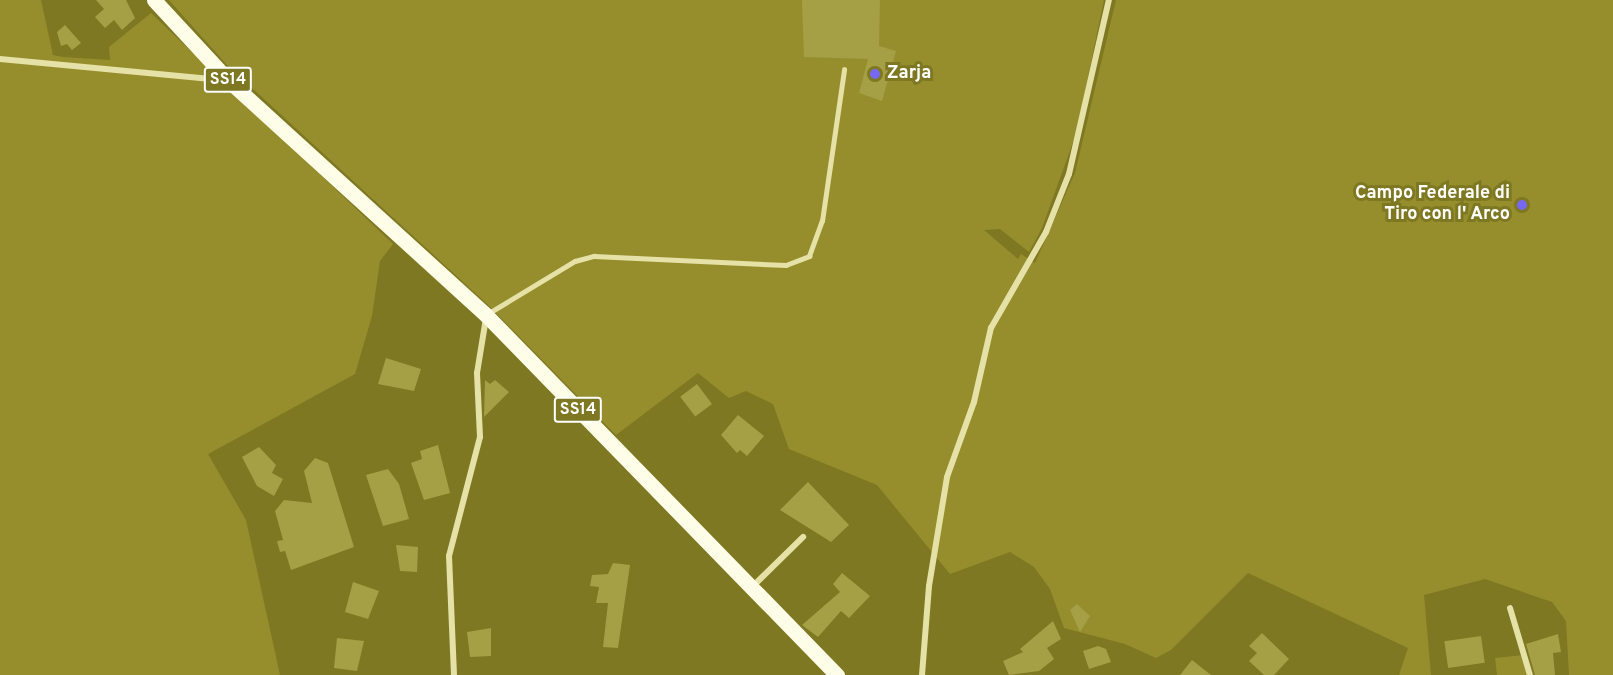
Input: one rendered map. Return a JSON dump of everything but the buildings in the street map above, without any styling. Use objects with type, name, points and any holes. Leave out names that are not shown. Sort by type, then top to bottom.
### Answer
[{"type":"main road","name":"SS14","points":[[154,0],[230,82],[486,315],[837,675]]},
{"type":"street","points":[[922,675],[929,586],[947,477],[974,402],[984,350],[1002,305],[1031,258],[1069,174],[1109,0]]},
{"type":"street","points":[[0,59],[199,74],[230,82]]},
{"type":"street","points":[[454,675],[449,556],[480,438],[477,373],[486,315]]},
{"type":"street","points":[[751,589],[803,537]]},
{"type":"street","points":[[1510,608],[1530,675]]},
{"type":"lane","points":[[486,315],[575,261],[594,256],[786,265],[809,256],[822,220],[844,70]]},
{"type":"shaded area","points":[[0,0],[41,0],[53,55],[63,57],[110,60],[109,47],[151,13],[393,244],[380,261],[372,316],[355,374],[208,454],[246,520],[280,675],[0,675]]},
{"type":"shaded area","points":[[169,0],[1104,0],[1076,134],[1042,228],[1029,252],[1000,229],[984,230],[1018,259],[1021,254],[1035,263],[1075,173],[1116,0],[1613,0],[1613,675],[1569,675],[1566,621],[1552,602],[1485,579],[1424,595],[1431,675],[1399,675],[1408,648],[1248,573],[1171,650],[1156,658],[1125,644],[1064,628],[1050,589],[1034,567],[1010,552],[950,574],[877,485],[789,449],[773,404],[746,391],[729,398],[698,373],[616,435],[486,303],[227,65]]},
{"type":"shaded area","points":[[1524,655],[1529,675],[1497,675],[1495,658]]},
{"type":"place","name":"Zarja","points":[[875,74]]},
{"type":"place","name":"Campo Federale di Tiro con l' Arco","points":[[1522,205]]}]
